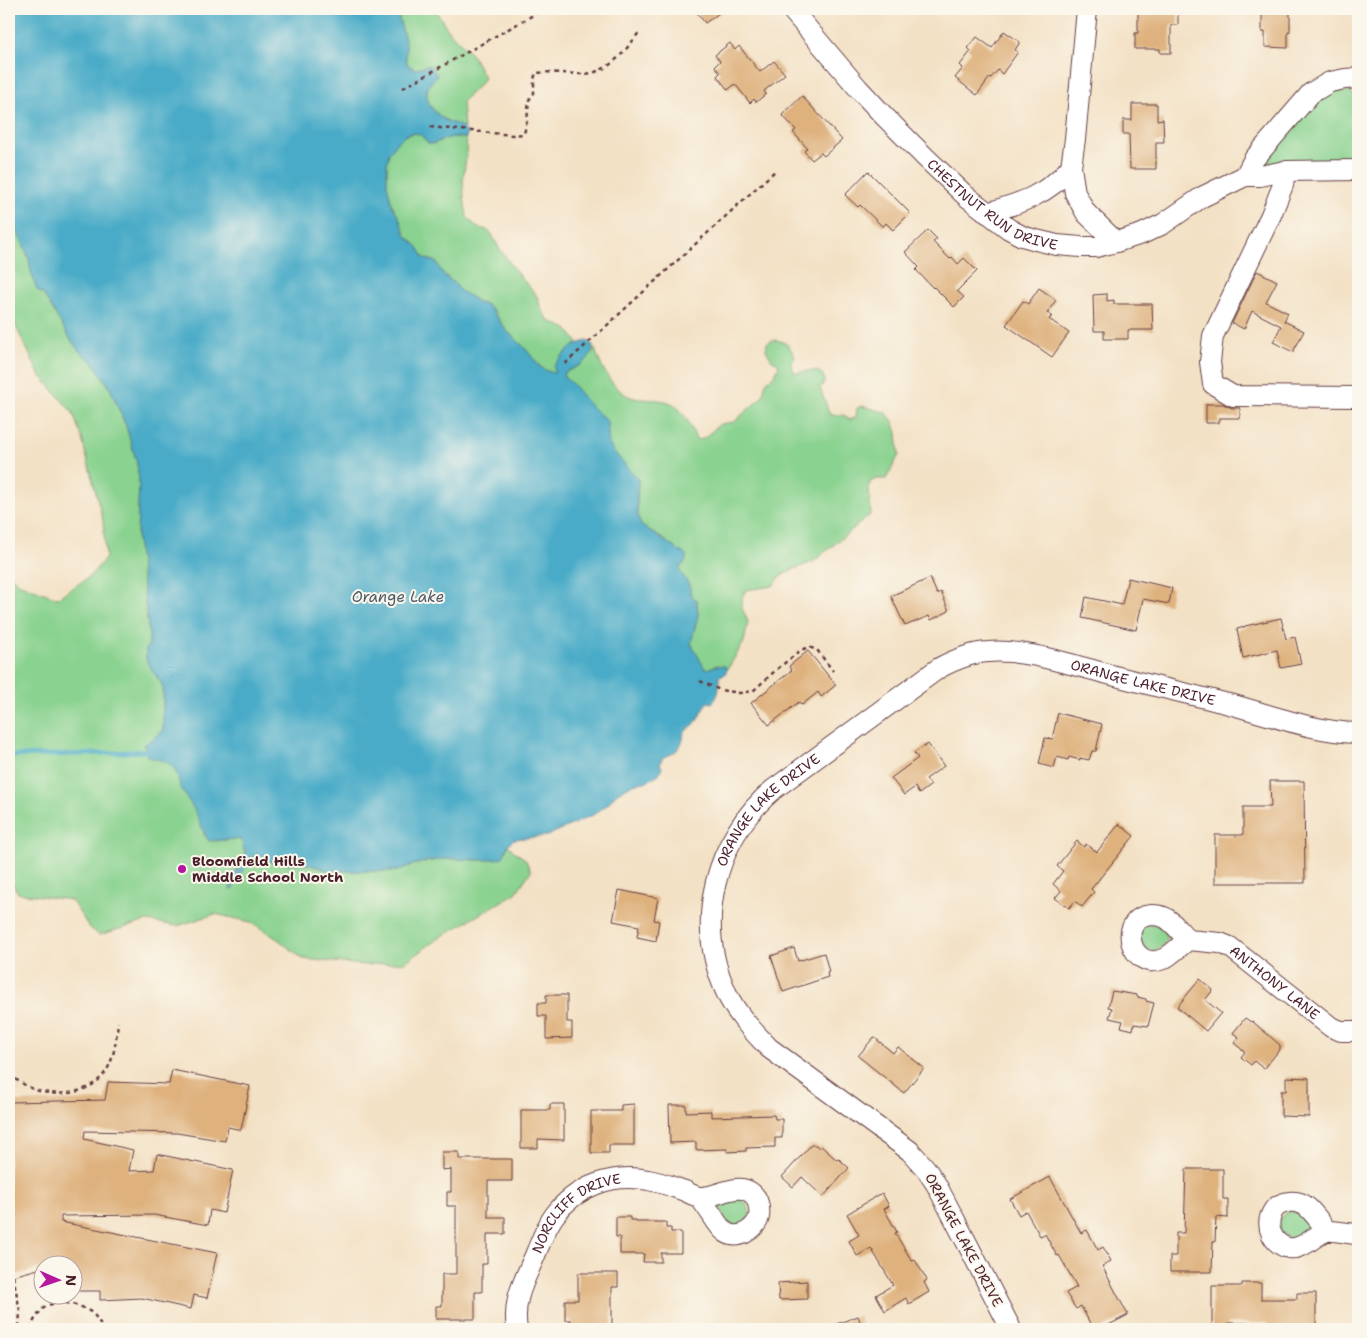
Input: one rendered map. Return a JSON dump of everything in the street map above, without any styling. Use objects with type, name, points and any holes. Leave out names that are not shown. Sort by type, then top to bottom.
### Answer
[{"type":"street","name":"CHESTNUT RUN DRIVE","points":[[791,9],[884,116],[966,196],[1009,229],[1022,236],[1036,240],[1081,248],[1116,242],[1142,234],[1163,224],[1202,197],[1245,176],[1260,176],[1286,171],[1358,170]]},
{"type":"street","points":[[1087,9],[1071,167],[1075,193],[1086,213],[1116,242]]},
{"type":"street","points":[[1245,176],[1254,159],[1311,93],[1330,82],[1358,78]]},
{"type":"street","points":[[987,213],[1034,197],[1051,187],[1071,167]]},
{"type":"street","points":[[1286,171],[1283,185],[1271,215],[1213,336],[1210,362],[1213,384],[1233,396],[1358,397]]},
{"type":"street","name":"ORANGE LAKE DRIVE","points":[[1011,1329],[970,1247],[926,1169],[910,1151],[769,1048],[736,1011],[724,986],[716,961],[711,927],[714,886],[720,865],[734,836],[749,813],[774,789],[938,668],[952,661],[977,653],[990,651],[1011,652],[1060,662],[1328,731],[1358,733]]},
{"type":"street","name":"ANTHONY LANE","points":[[1188,940],[1220,943],[1230,947],[1331,1027],[1341,1031],[1358,1031]]},
{"type":"street","name":"NORCLIFF DRIVE","points":[[518,1329],[515,1318],[516,1305],[545,1231],[559,1209],[577,1194],[607,1180],[632,1178],[667,1184],[699,1197]]},
{"type":"street","points":[[1327,1232],[1358,1234]]},
{"type":"path","points":[[402,88],[544,9]]},
{"type":"path","points":[[430,127],[513,135],[524,134],[529,100],[534,93],[536,73],[583,74],[594,72],[606,67],[619,58],[640,30]]},
{"type":"path","points":[[565,364],[776,170]]},
{"type":"path","points":[[700,681],[720,690],[740,693],[753,691],[801,650],[809,647],[817,650],[833,672]]},
{"type":"path","points":[[9,1074],[39,1091],[69,1093],[84,1089],[96,1083],[105,1073],[112,1060],[118,1022]]},
{"type":"path","points":[[13,1276],[20,1312],[19,1329]]},
{"type":"path","points":[[9,1329],[28,1329],[47,1306],[63,1302],[77,1304],[94,1315],[104,1329]]},
{"type":"green space","points":[[399,9],[435,9],[448,30],[472,55],[484,77],[481,83],[462,102],[464,128],[441,117],[432,109],[427,97],[428,88],[437,75],[408,65],[406,60],[406,44],[398,15]]},
{"type":"green space","points":[[1341,90],[1352,93],[1358,99],[1358,150],[1354,154],[1341,161],[1268,163],[1270,156],[1313,103],[1330,92]]},
{"type":"green space","points":[[420,134],[433,144],[451,137],[466,138],[467,152],[463,178],[467,217],[478,228],[485,229],[491,233],[517,273],[537,296],[541,309],[549,321],[567,329],[578,343],[560,359],[555,373],[540,367],[525,348],[507,331],[494,312],[485,304],[477,303],[473,298],[460,291],[434,261],[424,258],[418,247],[406,236],[392,205],[387,184],[387,163],[389,153],[397,142],[406,135]]},
{"type":"green space","points":[[9,219],[23,243],[37,290],[44,295],[79,351],[93,362],[110,388],[126,426],[137,463],[139,480],[137,538],[149,634],[149,643],[146,650],[148,664],[163,686],[163,731],[144,746],[152,758],[173,766],[182,789],[201,823],[204,835],[214,841],[236,839],[242,841],[245,859],[232,877],[233,889],[239,874],[248,865],[253,856],[260,854],[280,864],[298,863],[329,871],[396,871],[428,861],[495,859],[502,857],[508,845],[525,859],[531,871],[516,893],[439,938],[405,962],[365,965],[303,959],[279,940],[251,922],[215,914],[177,926],[147,921],[99,935],[89,927],[71,900],[18,893],[9,877],[9,574],[18,583],[57,598],[89,577],[106,558],[103,520],[82,439],[73,413],[39,374],[9,312]]},
{"type":"green space","points":[[773,340],[787,344],[791,349],[795,356],[791,365],[795,373],[816,371],[822,374],[824,381],[820,388],[830,415],[844,415],[850,420],[856,417],[857,408],[862,406],[885,412],[893,421],[897,433],[899,455],[886,479],[876,479],[870,482],[871,514],[813,562],[791,570],[780,577],[773,586],[746,590],[742,598],[742,608],[748,622],[744,642],[727,670],[726,667],[717,665],[705,670],[691,643],[698,615],[697,601],[691,594],[688,583],[679,569],[685,561],[665,540],[641,526],[638,522],[638,479],[613,452],[609,444],[605,418],[592,408],[573,384],[563,375],[585,361],[593,349],[595,349],[609,379],[615,386],[628,396],[672,403],[683,413],[696,439],[700,440],[720,424],[734,422],[763,396],[767,381],[774,376],[779,366],[777,362],[772,360],[766,350],[767,343]]},
{"type":"green space","points":[[1148,923],[1164,927],[1166,934],[1166,940],[1163,945],[1155,950],[1145,948],[1141,941],[1140,931]]},
{"type":"green space","points":[[738,1198],[748,1206],[749,1217],[742,1224],[729,1224],[718,1206],[727,1200]]},
{"type":"green space","points":[[1289,1211],[1303,1216],[1310,1229],[1294,1238],[1283,1234],[1279,1230],[1280,1219]]},
{"type":"water","name":"Orange Lake","points":[[9,9],[399,9],[398,15],[406,44],[406,60],[408,65],[415,69],[430,65],[437,76],[427,90],[428,101],[434,111],[442,118],[461,126],[467,133],[466,138],[451,137],[432,144],[428,143],[420,134],[413,133],[406,135],[397,142],[389,153],[387,184],[392,205],[406,236],[418,247],[424,258],[437,263],[441,271],[460,291],[473,298],[477,303],[485,304],[489,307],[507,331],[525,348],[540,367],[554,373],[554,366],[573,346],[588,341],[593,345],[590,355],[584,363],[565,372],[563,375],[607,421],[609,444],[638,479],[637,510],[642,526],[686,555],[686,561],[679,569],[688,583],[691,594],[697,601],[698,615],[691,643],[705,669],[718,666],[726,667],[725,674],[719,676],[719,691],[716,697],[712,703],[707,702],[698,720],[684,733],[680,747],[670,755],[663,757],[660,763],[662,768],[659,774],[645,782],[633,784],[616,794],[607,805],[593,815],[547,836],[514,839],[508,845],[503,857],[496,859],[434,860],[415,864],[397,871],[329,871],[300,863],[271,862],[265,856],[257,854],[253,856],[248,865],[239,874],[233,889],[230,890],[232,879],[245,857],[242,841],[236,839],[209,841],[181,788],[174,768],[166,762],[147,756],[144,745],[163,731],[163,686],[146,658],[149,634],[137,538],[139,480],[137,463],[126,426],[110,388],[93,362],[79,351],[44,295],[37,290],[23,243],[9,219]]},
{"type":"building","points":[[694,9],[725,9],[705,23]]},
{"type":"building","points":[[1138,9],[1178,9],[1178,25],[1171,25],[1171,53],[1160,53],[1160,49],[1135,49],[1135,33],[1138,33]]},
{"type":"building","points":[[1262,9],[1290,9],[1288,48],[1265,47],[1265,32],[1262,32]]},
{"type":"building","points":[[1004,31],[1020,42],[1015,50],[1018,52],[1002,74],[998,70],[990,77],[977,95],[955,78],[963,68],[960,65],[971,51],[968,48],[977,37],[992,48]]},
{"type":"building","points":[[730,43],[735,50],[739,46],[760,72],[774,61],[785,74],[764,91],[766,94],[756,102],[754,99],[750,103],[735,84],[728,90],[717,76],[720,73],[715,66],[720,61],[715,55]]},
{"type":"building","points":[[802,96],[842,140],[824,156],[821,153],[812,160],[804,151],[807,148],[793,132],[796,130],[782,115]]},
{"type":"building","points":[[1132,104],[1157,104],[1157,120],[1163,119],[1164,142],[1156,142],[1156,169],[1130,169],[1129,134],[1123,134],[1123,120],[1132,120]]},
{"type":"building","points":[[868,171],[910,213],[893,230],[886,223],[883,227],[860,205],[858,207],[845,195]]},
{"type":"building","points":[[928,230],[937,239],[933,242],[950,259],[952,257],[958,264],[964,258],[977,271],[957,291],[964,297],[954,307],[916,270],[919,267],[905,252]]},
{"type":"building","points":[[1257,271],[1277,281],[1266,302],[1288,313],[1284,321],[1304,331],[1293,352],[1273,342],[1281,326],[1252,311],[1244,329],[1232,323]]},
{"type":"building","points":[[1039,288],[1056,300],[1047,313],[1052,316],[1049,319],[1069,333],[1052,357],[1006,325],[1023,301],[1028,304]]},
{"type":"building","points":[[1107,294],[1107,301],[1114,300],[1114,304],[1152,304],[1153,330],[1128,330],[1128,339],[1104,339],[1104,331],[1094,331],[1093,295]]},
{"type":"building","points":[[1206,404],[1223,404],[1232,408],[1240,408],[1240,418],[1219,418],[1219,423],[1206,423]]},
{"type":"building","points":[[930,578],[937,594],[941,592],[949,611],[931,620],[929,616],[905,626],[891,596]]},
{"type":"building","points":[[1128,578],[1172,588],[1169,604],[1143,599],[1136,630],[1082,618],[1086,597],[1122,605]]},
{"type":"building","points":[[1281,618],[1286,639],[1295,637],[1301,664],[1281,668],[1277,650],[1243,658],[1237,629]]},
{"type":"building","points":[[808,651],[836,685],[821,697],[818,692],[802,705],[799,702],[769,725],[751,703],[792,670],[789,666]]},
{"type":"building","points":[[1058,713],[1102,724],[1096,751],[1092,751],[1089,760],[1069,757],[1068,760],[1057,757],[1054,768],[1039,764],[1045,738],[1052,739]]},
{"type":"building","points":[[928,744],[944,766],[926,779],[931,785],[919,794],[915,787],[904,795],[891,778],[918,758],[914,753]]},
{"type":"building","points":[[1270,781],[1304,781],[1305,883],[1215,883],[1215,835],[1243,835],[1243,807],[1271,807]]},
{"type":"building","points":[[1119,824],[1134,836],[1091,889],[1094,892],[1082,907],[1075,901],[1069,908],[1055,898],[1061,891],[1053,884],[1063,871],[1057,866],[1077,841],[1084,847],[1086,844],[1097,852]]},
{"type":"building","points":[[619,890],[658,898],[654,920],[659,921],[656,941],[637,937],[639,926],[613,921]]},
{"type":"building","points":[[794,948],[798,961],[824,953],[829,972],[827,973],[828,977],[783,992],[771,956]]},
{"type":"building","points":[[1200,979],[1213,990],[1205,1000],[1221,1013],[1206,1031],[1177,1007]]},
{"type":"building","points":[[1112,991],[1137,995],[1137,997],[1154,1003],[1148,1026],[1134,1024],[1133,1030],[1121,1027],[1123,1021],[1109,1018],[1112,1008],[1108,1007]]},
{"type":"building","points":[[546,995],[567,995],[567,1022],[572,1022],[572,1038],[546,1039],[546,1016],[538,1016],[538,1003],[546,1003]]},
{"type":"building","points":[[1245,1018],[1252,1021],[1280,1045],[1280,1049],[1264,1069],[1254,1061],[1251,1065],[1241,1057],[1245,1052],[1234,1043],[1239,1037],[1233,1033]]},
{"type":"building","points":[[874,1037],[893,1053],[898,1047],[924,1068],[904,1093],[858,1056]]},
{"type":"building","points":[[172,1070],[250,1086],[241,1130],[228,1127],[225,1141],[177,1133],[85,1131],[84,1139],[133,1150],[129,1171],[154,1170],[157,1154],[233,1170],[224,1213],[210,1210],[208,1225],[154,1215],[61,1216],[61,1222],[217,1253],[207,1298],[194,1295],[191,1309],[142,1298],[100,1300],[100,1291],[82,1291],[82,1256],[32,1256],[32,1271],[9,1277],[9,1102],[105,1100],[108,1082],[169,1084]]},
{"type":"building","points":[[1286,1077],[1309,1078],[1309,1117],[1281,1116],[1281,1091],[1286,1091]]},
{"type":"building","points":[[550,1104],[564,1104],[564,1140],[538,1139],[538,1148],[521,1148],[521,1110],[550,1110]]},
{"type":"building","points":[[634,1104],[634,1145],[609,1145],[609,1153],[591,1153],[591,1111],[621,1111],[621,1105]]},
{"type":"building","points":[[669,1105],[686,1105],[686,1112],[711,1111],[711,1117],[774,1115],[775,1119],[782,1119],[782,1138],[775,1138],[775,1147],[746,1148],[746,1151],[727,1152],[727,1149],[696,1150],[696,1142],[670,1143]]},
{"type":"building","points":[[811,1145],[816,1145],[819,1148],[821,1146],[849,1168],[823,1197],[802,1177],[793,1187],[782,1177]]},
{"type":"building","points":[[442,1152],[459,1152],[459,1159],[512,1159],[512,1181],[488,1181],[488,1217],[505,1217],[505,1234],[487,1234],[487,1264],[482,1264],[482,1292],[475,1292],[475,1319],[436,1319],[436,1306],[442,1306],[442,1274],[456,1274],[456,1206],[447,1206],[447,1192],[451,1192],[451,1169],[442,1170]]},
{"type":"building","points":[[1186,1169],[1223,1169],[1223,1199],[1228,1199],[1228,1218],[1216,1217],[1212,1272],[1170,1272],[1170,1256],[1176,1256],[1176,1233],[1184,1233]]},
{"type":"building","points":[[1050,1177],[1081,1233],[1087,1230],[1098,1250],[1103,1247],[1111,1261],[1102,1266],[1128,1315],[1101,1329],[1093,1329],[1081,1306],[1076,1309],[1066,1293],[1077,1287],[1059,1255],[1057,1256],[1045,1234],[1040,1236],[1026,1211],[1019,1215],[1010,1199]]},
{"type":"building","points":[[882,1193],[889,1206],[884,1209],[897,1232],[895,1233],[912,1261],[915,1260],[927,1280],[924,1282],[929,1292],[909,1304],[906,1298],[885,1311],[876,1295],[893,1285],[871,1248],[857,1256],[849,1241],[859,1235],[847,1214]]},
{"type":"building","points":[[616,1217],[630,1217],[630,1220],[636,1220],[636,1222],[666,1222],[666,1228],[671,1228],[671,1232],[681,1232],[681,1253],[661,1253],[661,1262],[643,1262],[644,1254],[620,1254],[620,1237],[616,1237]]},
{"type":"building","points":[[578,1273],[618,1273],[618,1287],[612,1287],[612,1329],[571,1329],[571,1320],[565,1320],[565,1300],[578,1300]]},
{"type":"building","points":[[807,1281],[807,1299],[779,1300],[778,1283]]},
{"type":"building","points":[[1242,1283],[1261,1283],[1261,1299],[1297,1299],[1297,1293],[1316,1293],[1316,1329],[1267,1329],[1267,1323],[1228,1323],[1227,1328],[1212,1328],[1212,1286],[1242,1286]]},
{"type":"building","points":[[858,1316],[863,1329],[826,1329],[826,1328]]},
{"type":"waterway","points":[[9,756],[145,751]]},
{"type":"place","name":"Bloomfield Hills Middle School North","points":[[182,869]]}]
